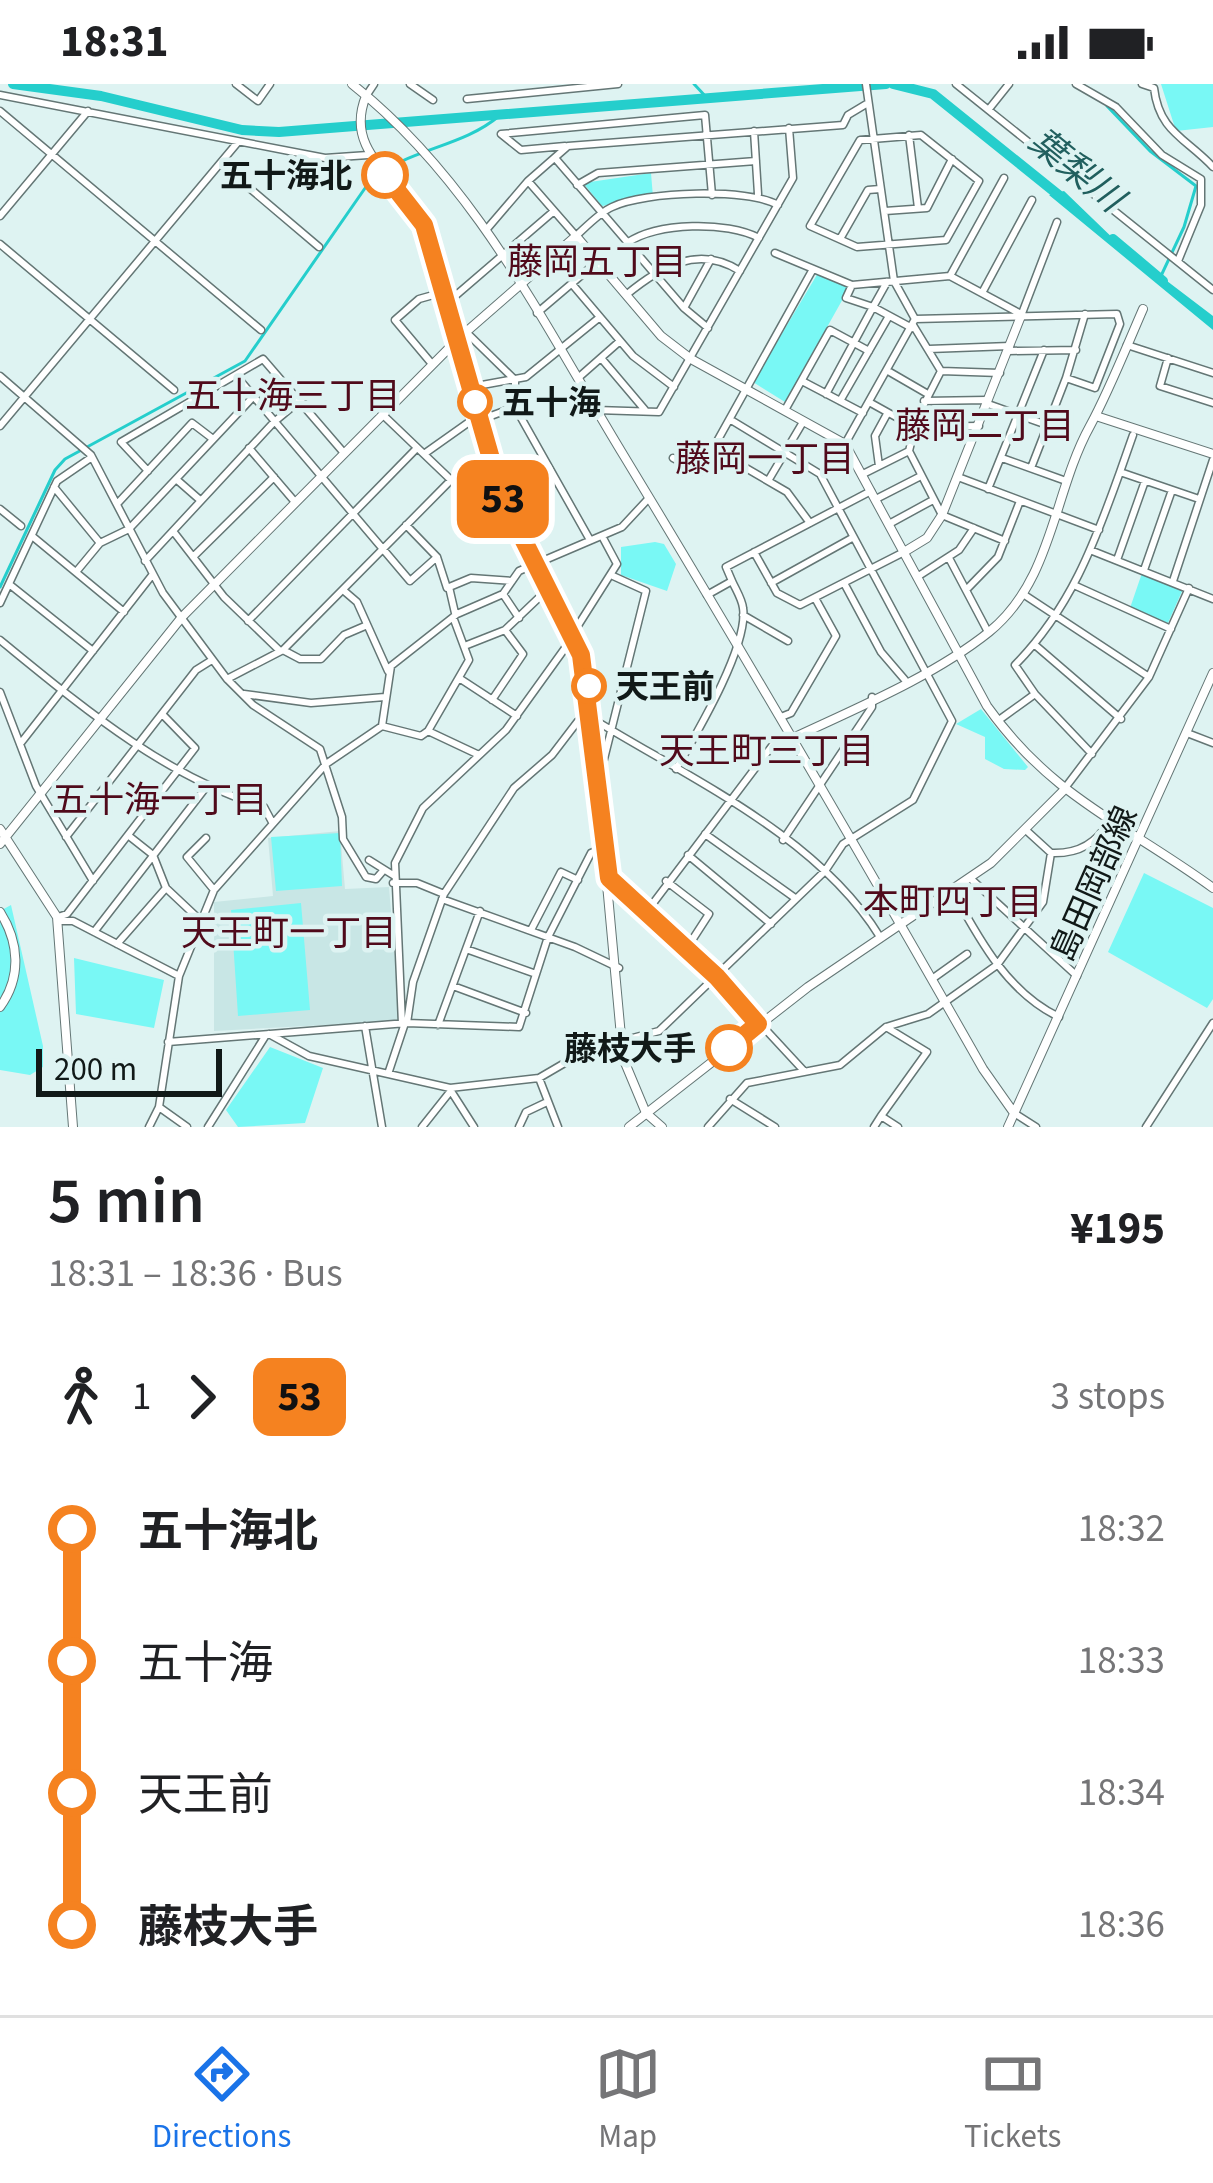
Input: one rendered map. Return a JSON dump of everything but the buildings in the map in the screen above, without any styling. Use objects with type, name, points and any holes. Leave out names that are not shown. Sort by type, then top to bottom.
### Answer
[{"type":"street","points":[[236,84],[258,101],[270,84]]},
{"type":"street","points":[[352,84],[430,156],[486,230],[781,717],[945,1002],[1014,1113],[1036,1127]]},
{"type":"street","points":[[374,84],[362,109],[366,150],[420,214],[447,303],[462,335],[471,387],[502,497],[573,636],[588,678],[619,968],[622,1044],[630,1084],[646,1113],[662,1127]]},
{"type":"street","points":[[410,84],[433,100]]},
{"type":"street","points":[[525,84],[533,91]]},
{"type":"street","points":[[466,99],[618,84]]},
{"type":"street","points":[[866,84],[891,281],[940,371]]},
{"type":"street","points":[[956,84],[1213,290]]},
{"type":"street","points":[[988,110],[1009,84]]},
{"type":"street","points":[[1076,84],[1116,106],[1162,155],[1201,179],[1201,205],[1178,261]]},
{"type":"street","points":[[1142,84],[1154,88],[1156,109],[1174,139],[1213,167]]},
{"type":"street","points":[[0,95],[325,158],[366,150]]},
{"type":"street","points":[[712,195],[706,135],[705,115],[501,134],[521,150],[706,135],[789,128],[843,125],[868,103]]},
{"type":"street","points":[[0,111],[261,330]]},
{"type":"street","points":[[0,216],[88,111]]},
{"type":"street","points":[[596,410],[659,412],[793,178],[789,128]]},
{"type":"street","points":[[754,131],[758,194]]},
{"type":"street","points":[[921,135],[979,181],[946,240],[857,247],[809,226],[860,140],[909,136],[921,135]]},
{"type":"street","points":[[909,136],[918,208]]},
{"type":"street","points":[[0,426],[238,142]]},
{"type":"street","points":[[486,230],[528,181],[568,146]]},
{"type":"street","points":[[555,158],[684,308],[708,328]]},
{"type":"street","points":[[885,212],[927,208],[952,159]]},
{"type":"street","points":[[577,185],[598,173],[756,161]]},
{"type":"street","points":[[220,164],[319,247]]},
{"type":"street","points":[[950,276],[1004,178]]},
{"type":"street","points":[[528,181],[661,336],[691,359],[845,444],[997,721],[1063,791],[1213,888]]},
{"type":"street","points":[[840,239],[868,190],[882,189]]},
{"type":"street","points":[[2,843],[182,617],[462,335],[601,214],[628,202],[712,195],[758,194],[778,205]]},
{"type":"street","points":[[1201,205],[1213,195]]},
{"type":"street","points":[[982,293],[1032,200]]},
{"type":"street","points":[[447,303],[554,211]]},
{"type":"street","points":[[754,552],[771,583],[791,604],[844,584],[927,538],[942,515],[989,402],[1057,222]]},
{"type":"street","points":[[627,243],[645,233],[732,227],[759,238]]},
{"type":"street","points":[[0,244],[174,390]]},
{"type":"street","points":[[775,253],[852,285],[950,276],[1021,315]]},
{"type":"street","points":[[626,296],[667,263],[711,259],[740,272]]},
{"type":"street","points":[[684,308],[711,259]]},
{"type":"street","points":[[537,314],[597,262]]},
{"type":"street","points":[[674,458],[700,472],[813,269]]},
{"type":"street","points":[[826,394],[891,281]]},
{"type":"street","points":[[572,284],[620,340],[674,387]]},
{"type":"street","points":[[793,738],[957,652],[988,632],[1023,593],[1099,416],[1100,390],[1122,316],[1021,315],[913,324],[846,298],[852,285]]},
{"type":"street","points":[[432,364],[395,320],[419,298],[444,292]]},
{"type":"street","points":[[1100,390],[1143,309]]},
{"type":"street","points":[[1031,468],[1077,350],[1085,314]]},
{"type":"street","points":[[840,401],[890,316]]},
{"type":"street","points":[[471,387],[514,380],[561,353],[600,317]]},
{"type":"street","points":[[845,444],[913,324]]},
{"type":"street","points":[[784,410],[830,330],[869,351]]},
{"type":"street","points":[[462,335],[514,380],[515,407],[590,541]]},
{"type":"street","points":[[577,379],[620,340]]},
{"type":"street","points":[[1127,345],[1213,373]]},
{"type":"street","points":[[929,349],[1077,350]]},
{"type":"street","points":[[988,489],[1044,350]]},
{"type":"street","points":[[601,358],[646,412]]},
{"type":"street","points":[[1168,358],[1160,386],[1213,404]]},
{"type":"street","points":[[148,471],[121,442],[238,379],[263,359],[344,453]]},
{"type":"street","points":[[888,371],[926,398],[989,402],[1048,425]]},
{"type":"street","points":[[940,371],[1000,373]]},
{"type":"street","points":[[940,371],[914,427],[909,451],[942,515],[1005,541]]},
{"type":"street","points":[[0,376],[91,456],[145,561],[226,679],[320,749],[348,853],[366,877],[376,879],[382,872]]},
{"type":"street","points":[[1066,378],[1100,390]]},
{"type":"street","points":[[238,379],[410,581],[437,557]]},
{"type":"street","points":[[802,381],[862,413]]},
{"type":"street","points":[[145,561],[274,422],[316,387]]},
{"type":"street","points":[[76,572],[100,543],[130,529],[253,397]]},
{"type":"street","points":[[869,402],[914,427],[979,426]]},
{"type":"street","points":[[248,621],[351,514],[420,451],[480,418],[515,407]]},
{"type":"street","points":[[880,466],[875,436],[888,412]]},
{"type":"street","points":[[226,679],[281,651],[451,480],[382,415]]},
{"type":"street","points":[[1099,416],[1213,457],[1173,581]]},
{"type":"street","points":[[268,1035],[309,1056],[452,1089],[539,1078],[576,1054],[659,1031],[825,871],[852,839],[913,800],[952,722],[820,474],[730,420]]},
{"type":"street","points":[[769,481],[804,420]]},
{"type":"street","points":[[117,503],[192,423],[213,439]]},
{"type":"street","points":[[1092,754],[1035,694],[1015,665],[1058,617],[1076,586],[1133,435]]},
{"type":"street","points":[[249,448],[295,502]]},
{"type":"street","points":[[715,450],[795,498],[809,524]]},
{"type":"street","points":[[863,474],[909,451]]},
{"type":"street","points":[[0,603],[54,488],[73,465],[91,456]]},
{"type":"street","points":[[1002,458],[1069,482]]},
{"type":"street","points":[[1120,472],[1199,499]]},
{"type":"street","points":[[958,476],[1099,530]]},
{"type":"street","points":[[193,557],[274,477]]},
{"type":"street","points":[[676,769],[736,643],[743,615],[725,567],[838,508],[920,477]]},
{"type":"street","points":[[176,479],[200,501]]},
{"type":"street","points":[[1117,560],[1145,481]]},
{"type":"street","points":[[54,488],[100,543]]},
{"type":"street","points":[[1144,569],[1172,490]]},
{"type":"street","points":[[608,547],[649,498]]},
{"type":"street","points":[[889,524],[933,500]]},
{"type":"street","points":[[966,590],[989,568],[1020,501]]},
{"type":"street","points":[[0,508],[21,526]]},
{"type":"street","points":[[382,726],[421,736],[428,731],[469,660],[437,557],[406,526]]},
{"type":"street","points":[[917,577],[949,558],[974,528]]},
{"type":"street","points":[[388,670],[454,616],[503,593],[535,563],[620,529]]},
{"type":"street","points":[[173,531],[214,584],[281,651],[300,659],[321,659],[344,635],[365,626]]},
{"type":"street","points":[[32,536],[124,611]]},
{"type":"street","points":[[404,1023],[393,879],[418,815],[518,716],[613,576],[617,564],[602,536]]},
{"type":"street","points":[[771,583],[854,538]]},
{"type":"street","points":[[1090,550],[1213,599]]},
{"type":"street","points":[[949,558],[988,632]]},
{"type":"street","points":[[20,744],[153,574]]},
{"type":"street","points":[[597,765],[603,763],[646,591],[613,576]]},
{"type":"street","points":[[449,587],[470,578],[512,581]]},
{"type":"street","points":[[707,596],[732,581]]},
{"type":"street","points":[[9,584],[92,651]]},
{"type":"street","points":[[844,584],[881,652],[905,680]]},
{"type":"street","points":[[1076,586],[1171,629]]},
{"type":"street","points":[[629,1127],[758,1024],[970,878],[1028,832],[1121,719],[1149,677],[1189,588]]},
{"type":"street","points":[[467,645],[505,630],[548,589]]},
{"type":"street","points":[[149,1127],[159,1107],[179,976],[214,890],[326,764],[382,726],[388,670],[357,602],[343,590]]},
{"type":"street","points":[[503,593],[519,618]]},
{"type":"street","points":[[1023,593],[1149,677]]},
{"type":"street","points":[[781,717],[791,712],[836,636],[815,598]]},
{"type":"street","points":[[743,615],[788,641]]},
{"type":"street","points":[[492,700],[523,654],[505,630]]},
{"type":"street","points":[[0,640],[99,722],[207,786],[264,807],[272,823]]},
{"type":"street","points":[[1035,645],[1121,719]]},
{"type":"street","points":[[66,837],[196,670],[212,660]]},
{"type":"street","name":"島田岡部線","points":[[1008,1127],[1213,673]]},
{"type":"street","points":[[459,678],[518,716]]},
{"type":"street","points":[[0,692],[42,797],[93,881]]},
{"type":"street","points":[[241,694],[310,703],[387,696]]},
{"type":"street","points":[[997,721],[1035,694]]},
{"type":"street","points":[[782,840],[872,707],[872,697]]},
{"type":"street","points":[[57,919],[67,914],[196,748],[163,715]]},
{"type":"street","points":[[388,1074],[443,897],[514,788],[552,755],[578,721],[593,719],[782,840],[825,871],[880,938]]},
{"type":"street","points":[[428,731],[480,755]]},
{"type":"street","points":[[1187,733],[1213,743]]},
{"type":"street","points":[[648,910],[665,881],[778,738]]},
{"type":"street","points":[[94,932],[207,786]]},
{"type":"street","points":[[1028,832],[1051,853],[1069,854],[1093,843],[1108,822]]},
{"type":"street","points":[[0,829],[2,843],[57,919],[73,1127]]},
{"type":"street","points":[[705,834],[796,899]]},
{"type":"street","points":[[128,836],[153,855],[166,888],[200,920]]},
{"type":"street","points":[[206,838],[187,857],[214,890]]},
{"type":"street","points":[[168,1042],[404,1023],[511,1028],[523,1024],[548,937],[592,854],[606,847]]},
{"type":"street","points":[[708,1127],[747,1082],[840,1065],[886,1027],[928,1014],[998,965],[1043,902],[1051,853]]},
{"type":"street","points":[[688,855],[771,923]]},
{"type":"street","points":[[369,860],[393,879],[417,883],[619,968]]},
{"type":"street","points":[[531,930],[561,872],[578,880]]},
{"type":"street","points":[[609,878],[717,977],[804,1071]]},
{"type":"street","points":[[970,878],[1077,976]]},
{"type":"street","points":[[665,881],[709,914],[687,948]]},
{"type":"street","points":[[117,944],[166,888]]},
{"type":"street","points":[[952,890],[998,965],[1032,1004],[1059,1017]]},
{"type":"street","points":[[438,1025],[480,911]]},
{"type":"street","points":[[0,912],[16,955],[12,986],[0,1007]]},
{"type":"street","points":[[57,919],[73,921],[179,976]]},
{"type":"street","points":[[466,949],[537,974]]},
{"type":"street","points":[[932,980],[967,954]]},
{"type":"street","points":[[453,986],[526,1012]]},
{"type":"street","points":[[1146,1127],[1213,1022]]},
{"type":"street","points":[[365,1026],[382,1127]]},
{"type":"street","points":[[874,1127],[927,1052],[886,1027]]},
{"type":"street","points":[[208,1127],[268,1035]]},
{"type":"street","points":[[539,1078],[558,1127]]},
{"type":"street","points":[[422,1127],[452,1089]]},
{"type":"street","points":[[452,1089],[474,1127]]},
{"type":"street","points":[[730,1099],[775,1127]]},
{"type":"street","points":[[519,1127],[526,1112],[547,1102]]},
{"type":"street","points":[[159,1107],[187,1127]]},
{"type":"street","points":[[881,1116],[898,1127]]},
{"type":"shaded area","points":[[1161,84],[1213,84],[1213,127],[1176,131]]},
{"type":"shaded area","points":[[651,173],[653,197],[602,206],[583,183]]},
{"type":"shaded area","points":[[1064,191],[1121,246],[1213,316],[1213,330],[1049,195]]},
{"type":"shaded area","points":[[818,273],[849,288],[785,402],[753,382]]},
{"type":"shaded area","points":[[664,544],[676,564],[667,591],[621,575],[621,547]]},
{"type":"shaded area","points":[[1142,573],[1183,589],[1168,623],[1130,608]]},
{"type":"shaded area","points":[[981,709],[1028,767],[1025,770],[1004,769],[985,759],[985,737],[956,724]]},
{"type":"shaded area","points":[[340,831],[345,889],[389,887],[400,1021],[214,1031],[214,902],[273,896],[268,838]]},
{"type":"shaded area","points":[[340,833],[342,886],[276,891],[271,837]]},
{"type":"shaded area","points":[[1144,873],[1213,908],[1213,999],[1207,1008],[1108,952]]},
{"type":"shaded area","points":[[301,903],[310,1010],[238,1016],[231,910]]},
{"type":"shaded area","points":[[11,905],[43,1046],[43,1067],[30,1075],[0,1070],[0,911]]},
{"type":"shaded area","points":[[74,958],[164,980],[154,1028],[76,1014]]},
{"type":"shaded area","points":[[270,1047],[323,1068],[305,1123],[238,1127],[226,1110]]},
{"type":"waterway","name":"葉梨川","points":[[13,84],[101,96],[242,130],[279,132],[886,84]]},
{"type":"waterway","points":[[694,84],[708,99]]},
{"type":"waterway","name":"葉梨川","points":[[893,84],[933,94],[1066,201]]},
{"type":"waterway","points":[[1107,106],[1150,151],[1196,186],[1184,227],[1160,278]]},
{"type":"waterway","points":[[0,587],[55,470],[65,459],[245,361],[370,181],[401,161],[468,135],[499,116]]},
{"type":"waterway","name":"葉梨川","points":[[1113,239],[1163,281]]},
{"type":"bus line","name":"53","points":[[385,175],[416,208],[424,225],[502,497],[581,655],[588,678],[609,878],[621,883],[717,977],[758,1024],[729,1048]]},
{"type":"place","name":"五十海北","points":[[385,175]]},
{"type":"place","name":"五十海","points":[[475,402]]},
{"type":"place","name":"天王前","points":[[589,686]]},
{"type":"place","name":"藤枝大手","points":[[729,1048]]},
{"type":"district","name":"藤岡五丁目","points":[[597,261]]},
{"type":"district","name":"五十海三丁目","points":[[293,395]]},
{"type":"district","name":"藤岡二丁目","points":[[985,425]]},
{"type":"district","name":"藤岡一丁目","points":[[765,458]]},
{"type":"district","name":"天王町三丁目","points":[[767,750]]},
{"type":"district","name":"五十海一丁目","points":[[160,799]]},
{"type":"district","name":"本町四丁目","points":[[953,901]]},
{"type":"district","name":"天王町一丁目","points":[[289,932]]}]
